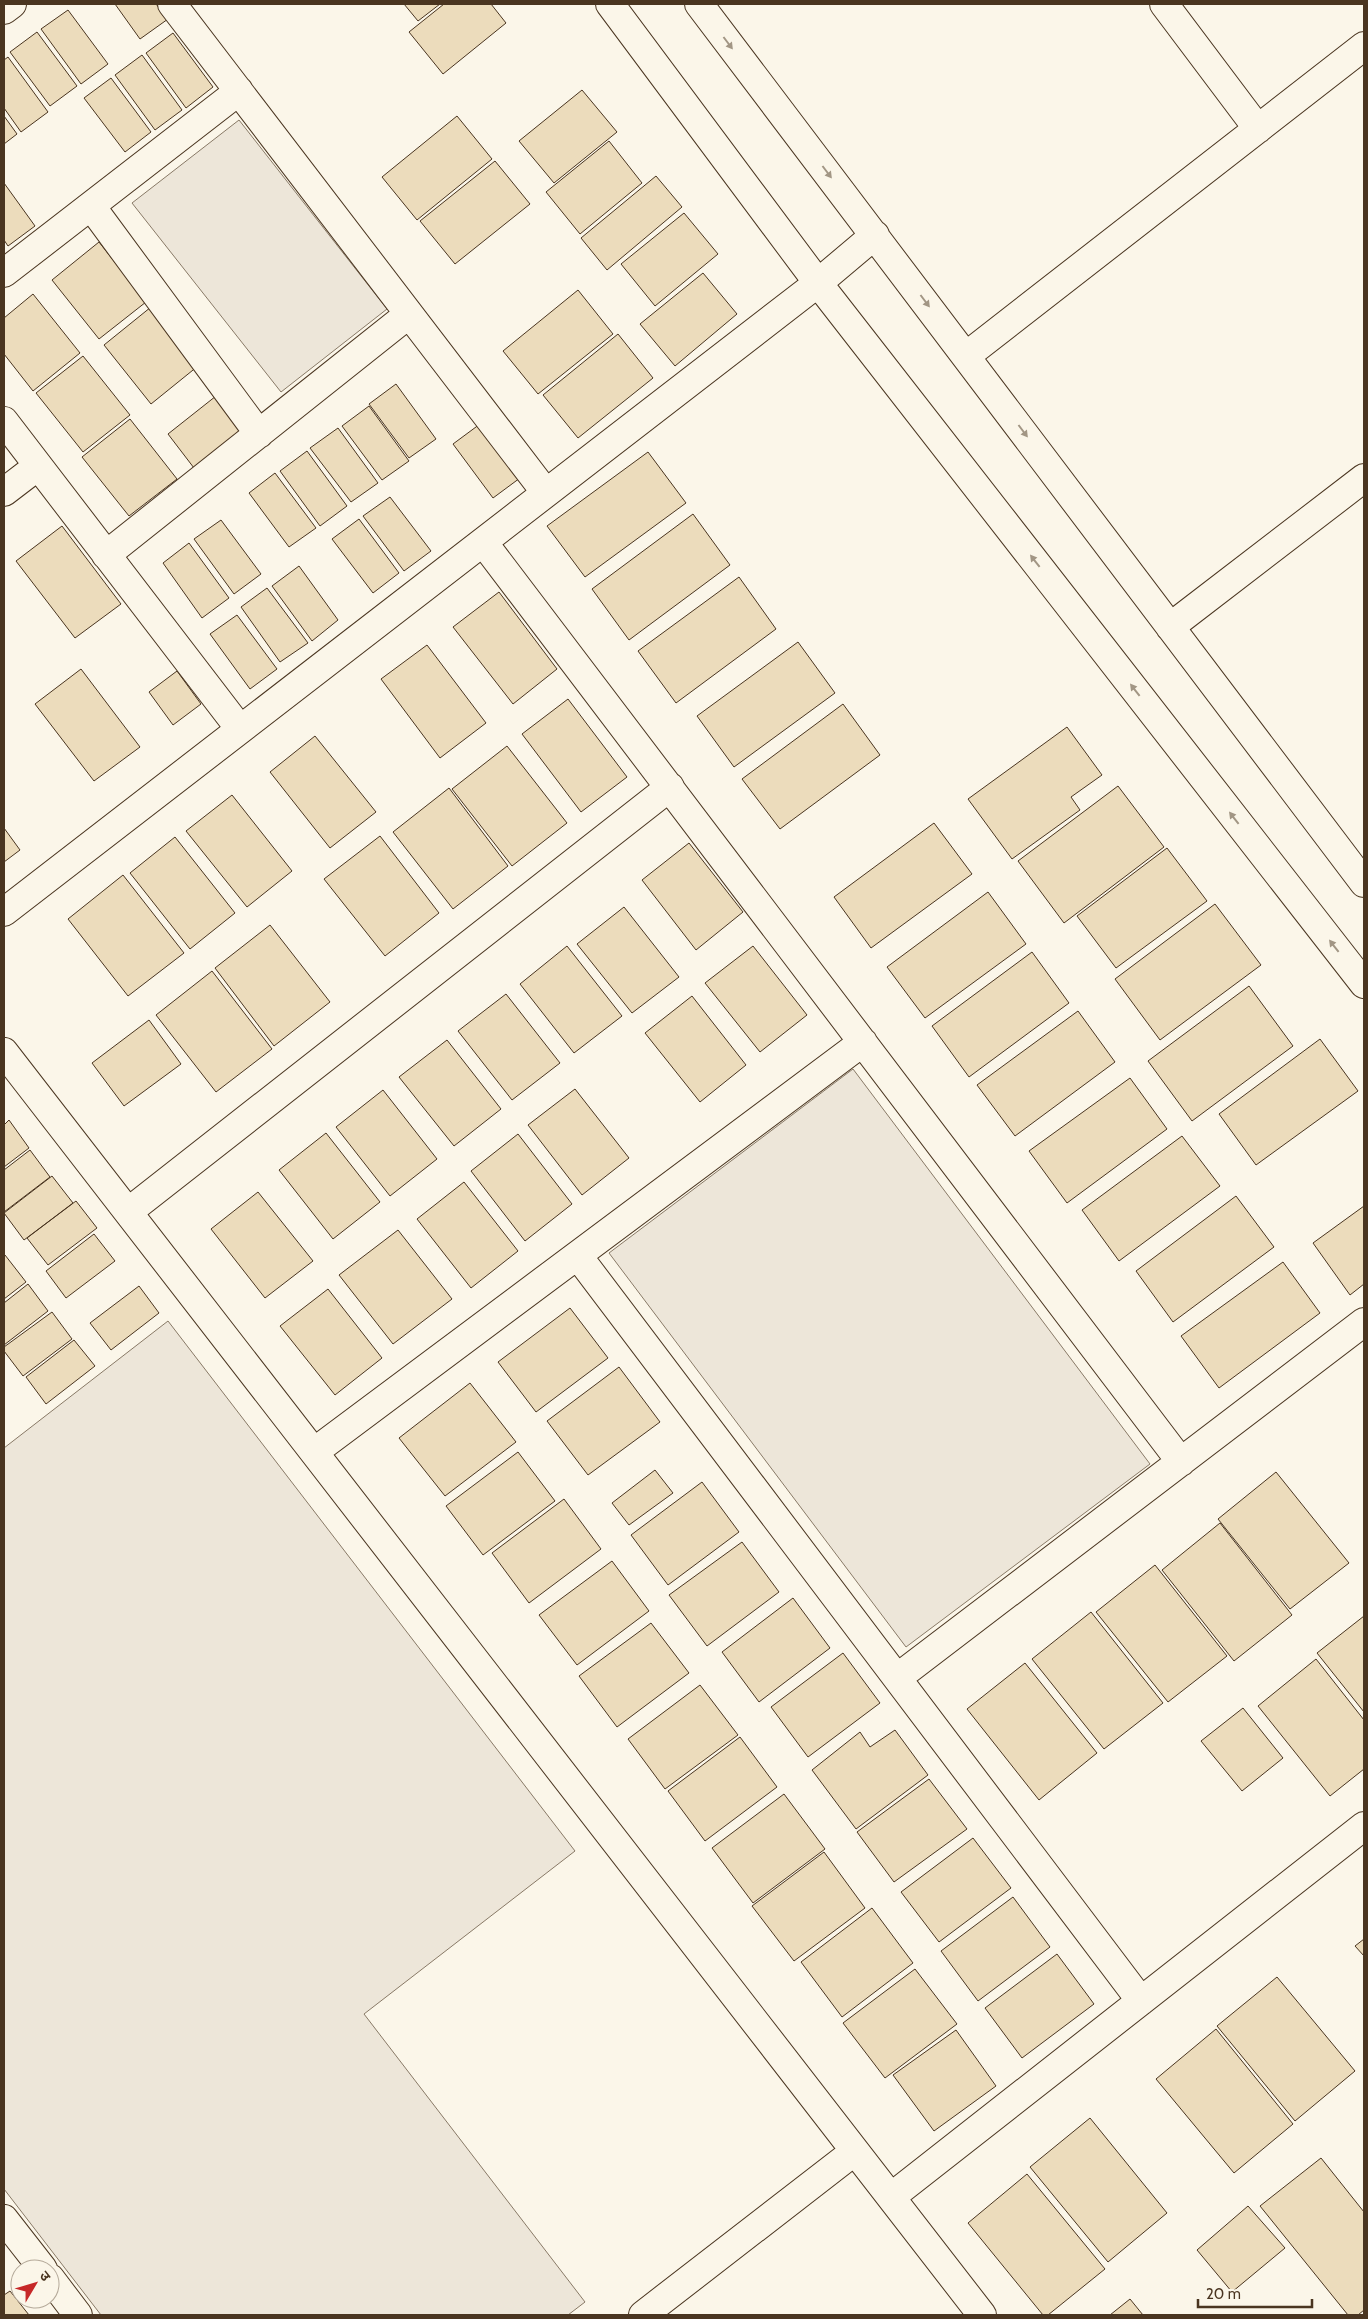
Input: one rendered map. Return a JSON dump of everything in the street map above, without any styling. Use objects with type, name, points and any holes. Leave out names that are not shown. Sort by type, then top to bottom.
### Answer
[{"type":"street","points":[[4,10],[12,4]]},
{"type":"street","points":[[172,4],[546,493]]},
{"type":"street","points":[[610,4],[818,283],[1364,984]]},
{"type":"street","points":[[699,4],[1364,883]]},
{"type":"street","points":[[1164,4],[1258,129]]},
{"type":"street","points":[[966,356],[1364,46]]},
{"type":"street","points":[[4,273],[239,92]]},
{"type":"street","points":[[91,206],[259,434]]},
{"type":"street","points":[[4,912],[818,283],[875,235]]},
{"type":"street","points":[[106,555],[409,314]]},
{"type":"street","points":[[4,422],[240,730]]},
{"type":"street","points":[[4,492],[38,466]]},
{"type":"street","points":[[1170,627],[1364,478]]},
{"type":"street","points":[[483,542],[1181,1462]]},
{"type":"street","points":[[128,1212],[670,787]]},
{"type":"street","points":[[314,1452],[863,1042]]},
{"type":"street","points":[[4,1052],[982,2315]]},
{"type":"street","points":[[578,1256],[1141,2001]]},
{"type":"street","points":[[897,1678],[1364,1322]]},
{"type":"street","points":[[891,2197],[1364,1826]]},
{"type":"street","points":[[643,2315],[855,2151]]},
{"type":"street","points":[[4,2219],[35,2259]]},
{"type":"street","points":[[60,2291],[78,2315]]},
{"type":"shaded area","points":[[239,120],[387,309],[281,392],[132,203]]},
{"type":"shaded area","points":[[853,1069],[1150,1464],[906,1647],[609,1253]]},
{"type":"shaded area","points":[[168,1321],[575,1851],[364,2014],[585,2302],[568,2315],[101,2315],[60,2262],[60,2259],[58,2259],[4,2189],[4,1448]]},
{"type":"building","points":[[115,4],[156,4],[168,19],[140,39]]},
{"type":"building","points":[[404,4],[440,4],[418,21]]},
{"type":"building","points":[[444,4],[491,4],[506,23],[443,74],[409,32]]},
{"type":"building","points":[[68,10],[108,64],[81,84],[41,29]]},
{"type":"building","points":[[37,32],[77,86],[50,106],[10,52]]},
{"type":"building","points":[[173,33],[213,87],[186,108],[146,53]]},
{"type":"building","points":[[142,55],[182,110],[155,130],[115,75]]},
{"type":"building","points":[[8,57],[48,112],[21,132],[4,108],[4,60]]},
{"type":"building","points":[[111,78],[151,132],[125,152],[84,98]]},
{"type":"building","points":[[582,90],[617,132],[554,183],[519,141]]},
{"type":"building","points":[[4,116],[17,134],[4,144]]},
{"type":"building","points":[[457,116],[492,159],[417,220],[382,177]]},
{"type":"building","points":[[609,141],[642,183],[580,234],[546,192]]},
{"type":"building","points":[[495,161],[530,204],[455,264],[420,221]]},
{"type":"building","points":[[656,176],[682,207],[607,270],[581,238]]},
{"type":"building","points":[[4,183],[35,226],[8,246],[4,240]]},
{"type":"building","points":[[684,213],[718,254],[655,306],[621,264]]},
{"type":"building","points":[[99,242],[146,302],[99,339],[52,280]]},
{"type":"building","points":[[703,273],[737,314],[675,366],[640,324]]},
{"type":"building","points":[[578,290],[613,334],[538,394],[503,351]]},
{"type":"building","points":[[33,294],[80,353],[33,391],[4,354],[4,318]]},
{"type":"building","points":[[151,307],[198,366],[151,404],[104,345]]},
{"type":"building","points":[[618,334],[653,378],[578,438],[543,395]]},
{"type":"building","points":[[83,356],[130,415],[83,452],[36,393]]},
{"type":"building","points":[[396,384],[436,439],[409,458],[369,404]]},
{"type":"building","points":[[216,396],[243,430],[194,468],[168,434]]},
{"type":"building","points":[[369,406],[409,461],[382,480],[342,426]]},
{"type":"building","points":[[130,419],[177,479],[129,516],[82,457]]},
{"type":"building","points":[[480,424],[520,478],[493,498],[453,444]]},
{"type":"building","points":[[338,428],[378,483],[351,502],[310,448]]},
{"type":"building","points":[[307,451],[347,506],[320,526],[280,471]]},
{"type":"building","points":[[648,452],[686,503],[585,577],[547,526]]},
{"type":"building","points":[[275,473],[316,528],[289,547],[249,493]]},
{"type":"building","points":[[390,497],[431,551],[404,571],[363,516]]},
{"type":"building","points":[[693,514],[730,565],[629,640],[592,589]]},
{"type":"building","points":[[359,519],[399,573],[373,593],[332,539]]},
{"type":"building","points":[[221,520],[261,574],[234,594],[194,539]]},
{"type":"building","points":[[62,526],[121,604],[75,638],[16,561]]},
{"type":"building","points":[[189,543],[229,598],[202,618],[163,563]]},
{"type":"building","points":[[299,566],[338,620],[312,641],[272,586]]},
{"type":"building","points":[[739,577],[776,629],[676,703],[638,651]]},
{"type":"building","points":[[267,588],[308,643],[280,662],[241,607]]},
{"type":"building","points":[[499,592],[557,669],[513,704],[453,627]]},
{"type":"building","points":[[237,615],[277,669],[250,689],[210,634]]},
{"type":"building","points":[[798,642],[835,693],[734,767],[697,716]]},
{"type":"building","points":[[427,645],[486,723],[440,758],[381,679]]},
{"type":"building","points":[[81,669],[140,747],[94,781],[35,704]]},
{"type":"building","points":[[177,671],[201,704],[173,725],[149,692]]},
{"type":"building","points":[[568,699],[627,777],[581,812],[522,734]]},
{"type":"building","points":[[843,704],[880,755],[780,829],[742,779]]},
{"type":"building","points":[[1067,727],[1102,775],[1071,797],[1080,810],[1012,859],[968,799]]},
{"type":"building","points":[[315,736],[376,812],[330,848],[270,772]]},
{"type":"building","points":[[507,746],[567,823],[512,866],[452,789]]},
{"type":"building","points":[[1118,786],[1164,847],[1064,923],[1018,861]]},
{"type":"building","points":[[449,788],[508,866],[453,909],[393,832]]},
{"type":"building","points":[[232,795],[292,871],[247,907],[186,831]]},
{"type":"building","points":[[934,823],[972,874],[871,948],[834,897]]},
{"type":"building","points":[[4,828],[20,850],[4,862]]},
{"type":"building","points":[[380,836],[439,913],[385,956],[324,879]]},
{"type":"building","points":[[175,837],[235,913],[190,949],[130,873]]},
{"type":"building","points":[[689,843],[743,912],[696,950],[642,880]]},
{"type":"building","points":[[1167,848],[1207,901],[1116,968],[1077,916]]},
{"type":"building","points":[[123,875],[184,953],[128,996],[68,919]]},
{"type":"building","points":[[988,892],[1026,944],[925,1018],[887,967]]},
{"type":"building","points":[[1215,904],[1261,965],[1160,1040],[1115,979]]},
{"type":"building","points":[[624,907],[679,977],[632,1013],[577,944]]},
{"type":"building","points":[[270,925],[330,1002],[274,1046],[215,968]]},
{"type":"building","points":[[567,946],[622,1016],[574,1053],[520,984]]},
{"type":"building","points":[[753,946],[807,1015],[760,1052],[705,983]]},
{"type":"building","points":[[1032,952],[1069,1003],[969,1077],[932,1026]]},
{"type":"building","points":[[212,971],[272,1049],[216,1092],[156,1015]]},
{"type":"building","points":[[1249,986],[1293,1046],[1192,1121],[1148,1061]]},
{"type":"building","points":[[506,994],[560,1063],[512,1100],[458,1031]]},
{"type":"building","points":[[692,996],[746,1065],[700,1102],[645,1033]]},
{"type":"building","points":[[1078,1011],[1115,1062],[1015,1136],[977,1085]]},
{"type":"building","points":[[149,1020],[181,1064],[124,1106],[92,1063]]},
{"type":"building","points":[[1320,1039],[1358,1091],[1256,1165],[1219,1114]]},
{"type":"building","points":[[447,1040],[501,1109],[454,1146],[399,1077]]},
{"type":"building","points":[[1130,1078],[1167,1129],[1067,1203],[1029,1151]]},
{"type":"building","points":[[575,1089],[629,1158],[582,1195],[528,1125]]},
{"type":"building","points":[[383,1090],[437,1159],[390,1196],[336,1127]]},
{"type":"building","points":[[9,1120],[29,1148],[4,1167],[4,1125]]},
{"type":"building","points":[[326,1133],[380,1202],[333,1239],[279,1170]]},
{"type":"building","points":[[518,1134],[572,1204],[525,1241],[471,1171]]},
{"type":"building","points":[[1182,1136],[1220,1186],[1119,1261],[1082,1210]]},
{"type":"building","points":[[30,1150],[50,1177],[4,1212],[4,1170]]},
{"type":"building","points":[[52,1176],[73,1203],[24,1240],[4,1213]]},
{"type":"building","points":[[464,1182],[518,1251],[471,1288],[417,1219]]},
{"type":"building","points":[[258,1192],[313,1261],[265,1298],[211,1229]]},
{"type":"building","points":[[1236,1196],[1274,1247],[1173,1322],[1136,1271]]},
{"type":"building","points":[[76,1201],[97,1228],[48,1265],[27,1238]]},
{"type":"building","points":[[1364,1206],[1364,1284],[1350,1295],[1313,1243]]},
{"type":"building","points":[[398,1230],[452,1299],[393,1344],[339,1275]]},
{"type":"building","points":[[94,1234],[115,1261],[66,1298],[46,1271]]},
{"type":"building","points":[[4,1256],[26,1282],[4,1299]]},
{"type":"building","points":[[1283,1262],[1320,1313],[1219,1388],[1181,1336]]},
{"type":"building","points":[[28,1284],[48,1311],[4,1345],[4,1303]]},
{"type":"building","points":[[139,1286],[159,1313],[111,1350],[90,1323]]},
{"type":"building","points":[[328,1289],[382,1358],[335,1395],[280,1326]]},
{"type":"building","points":[[570,1308],[608,1358],[536,1412],[498,1362]]},
{"type":"building","points":[[52,1312],[72,1339],[23,1376],[4,1351],[4,1347]]},
{"type":"building","points":[[74,1340],[95,1366],[46,1404],[26,1377]]},
{"type":"building","points":[[619,1367],[660,1422],[588,1475],[547,1421]]},
{"type":"building","points":[[470,1383],[516,1442],[445,1496],[399,1438]]},
{"type":"building","points":[[518,1452],[555,1501],[483,1555],[446,1506]]},
{"type":"building","points":[[655,1470],[673,1493],[629,1525],[612,1503]]},
{"type":"building","points":[[1276,1472],[1349,1563],[1290,1609],[1218,1519]]},
{"type":"building","points":[[702,1482],[739,1532],[668,1585],[631,1535]]},
{"type":"building","points":[[564,1499],[601,1549],[529,1603],[492,1553]]},
{"type":"building","points":[[1220,1523],[1292,1615],[1234,1661],[1162,1570]]},
{"type":"building","points":[[742,1542],[779,1592],[707,1646],[669,1595]]},
{"type":"building","points":[[612,1561],[649,1611],[577,1665],[539,1615]]},
{"type":"building","points":[[1155,1565],[1227,1656],[1168,1702],[1096,1612]]},
{"type":"building","points":[[793,1598],[830,1648],[759,1702],[722,1652]]},
{"type":"building","points":[[1091,1612],[1163,1703],[1104,1749],[1032,1659]]},
{"type":"building","points":[[1364,1616],[1364,1712],[1317,1653]]},
{"type":"building","points":[[651,1623],[689,1673],[617,1727],[579,1676]]},
{"type":"building","points":[[843,1653],[880,1703],[808,1757],[771,1707]]},
{"type":"building","points":[[1316,1659],[1364,1720],[1364,1769],[1330,1796],[1258,1706]]},
{"type":"building","points":[[1025,1663],[1097,1753],[1039,1800],[967,1709]]},
{"type":"building","points":[[700,1685],[738,1735],[665,1789],[628,1739]]},
{"type":"building","points":[[1243,1708],[1283,1758],[1242,1791],[1201,1741]]},
{"type":"building","points":[[895,1730],[928,1775],[856,1829],[812,1770],[860,1732],[870,1747]]},
{"type":"building","points":[[740,1737],[777,1787],[705,1841],[668,1791]]},
{"type":"building","points":[[929,1779],[967,1829],[894,1882],[857,1832]]},
{"type":"building","points":[[784,1794],[825,1849],[753,1903],[712,1848]]},
{"type":"building","points":[[973,1838],[1011,1888],[939,1942],[901,1892]]},
{"type":"building","points":[[824,1852],[865,1908],[794,1961],[752,1906]]},
{"type":"building","points":[[1013,1897],[1050,1947],[978,2001],[941,1951]]},
{"type":"building","points":[[872,1908],[913,1963],[842,2017],[801,1962]]},
{"type":"building","points":[[1364,1939],[1364,1956],[1355,1946]]},
{"type":"building","points":[[1057,1954],[1094,2004],[1022,2058],[985,2008]]},
{"type":"building","points":[[915,1969],[957,2024],[885,2078],[843,2023]]},
{"type":"building","points":[[1277,1977],[1355,2071],[1295,2121],[1217,2026]]},
{"type":"building","points":[[1216,2029],[1293,2124],[1234,2173],[1156,2079]]},
{"type":"building","points":[[956,2030],[996,2086],[934,2131],[893,2075]]},
{"type":"building","points":[[1090,2118],[1167,2213],[1108,2262],[1030,2167]]},
{"type":"building","points":[[1321,2158],[1364,2212],[1364,2310],[1358,2315],[1348,2315],[1260,2206]]},
{"type":"building","points":[[1027,2174],[1105,2269],[1048,2315],[1043,2315],[968,2223]]},
{"type":"building","points":[[1248,2206],[1285,2248],[1232,2292],[1197,2250]]},
{"type":"building","points":[[10,2291],[10,2309],[24,2309],[29,2315],[4,2315],[4,2295]]},
{"type":"building","points":[[1130,2299],[1143,2315],[1110,2315]]}]
